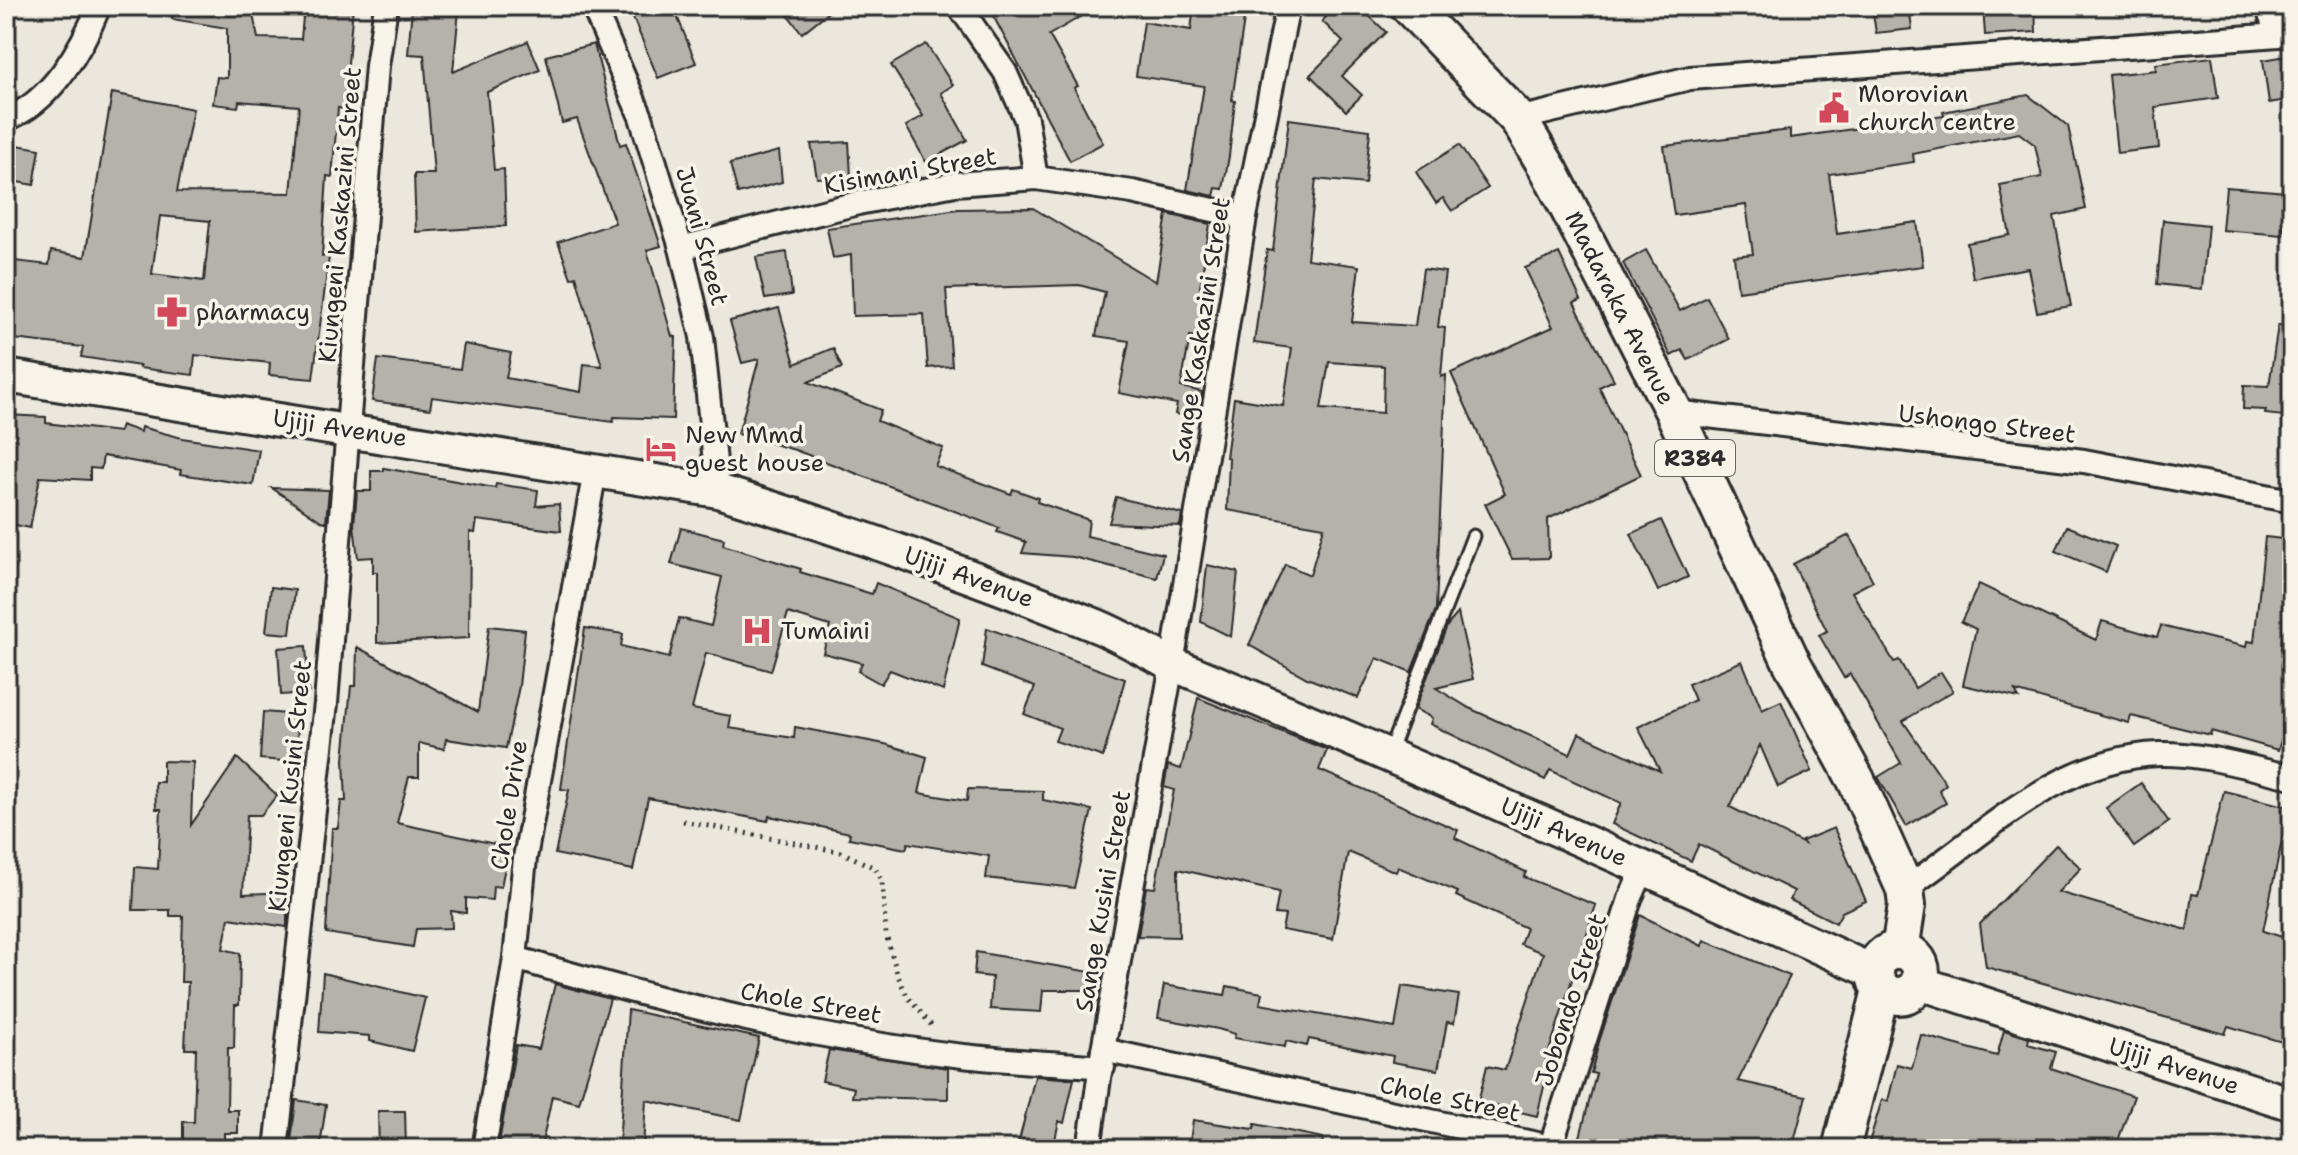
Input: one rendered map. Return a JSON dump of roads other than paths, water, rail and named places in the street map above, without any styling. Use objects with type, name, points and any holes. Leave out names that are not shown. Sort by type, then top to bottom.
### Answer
[{"type":"main road","name":"Madaraka Avenue","points":[[1409,6],[1518,119],[1549,170],[1674,412],[1792,663],[1856,780],[1905,889],[1907,905],[1884,970],[1841,1149]]},
{"type":"main road","name":"Ujiji Avenue","points":[[6,376],[718,491],[968,576],[1101,627],[1172,664],[1389,754],[1884,970]]},
{"type":"main road","points":[[1884,970],[1902,997],[1920,983]]},
{"type":"main road","name":"Ujiji Avenue","points":[[1920,983],[2292,1104]]},
{"type":"street","points":[[6,119],[33,103],[66,67],[89,32],[99,6]]},
{"type":"street","name":"Kiungeni Kaskazini Street","points":[[349,429],[377,66],[386,6]]},
{"type":"street","name":"Juani Street","points":[[593,6],[641,117],[681,248],[702,337],[718,491]]},
{"type":"street","points":[[959,6],[1005,72],[1026,119],[1036,178]]},
{"type":"street","name":"Sange Kaskazini Street","points":[[1172,664],[1245,217],[1288,6]]},
{"type":"street","points":[[1518,119],[1690,78],[2284,34],[2267,6]]},
{"type":"street","name":"Kisimani Street","points":[[681,248],[858,203],[955,184],[1036,178],[1132,192],[1245,217]]},
{"type":"street","name":"Ushongo Street","points":[[1674,412],[2084,461],[2292,501]]},
{"type":"street","name":"Kiungeni Kusini Street","points":[[276,1149],[326,703],[349,429]]},
{"type":"street","name":"Chole Drive","points":[[484,1149],[515,958],[525,858],[595,471]]},
{"type":"street","name":"Sange Kusini Street","points":[[1089,1149],[1172,664]]},
{"type":"street","points":[[1905,889],[1959,852],[2003,816],[2063,780],[2109,762],[2161,754],[2292,777]]},
{"type":"street","name":"Jobondo Street","points":[[1551,1148],[1630,899],[1644,867]]},
{"type":"street","name":"Chole Street","points":[[515,958],[644,996],[763,1022],[961,1056],[1103,1058],[1551,1148]]},
{"type":"lane","points":[[1389,754],[1473,536]]},
{"type":"place","name":"Morovian church centre","points":[[1834,108]]},
{"type":"place","name":"pharmacy","points":[[172,312]]},
{"type":"place","name":"New Mmd guest house","points":[[661,449]]},
{"type":"place","name":"Tumaini","points":[[757,631]]}]
